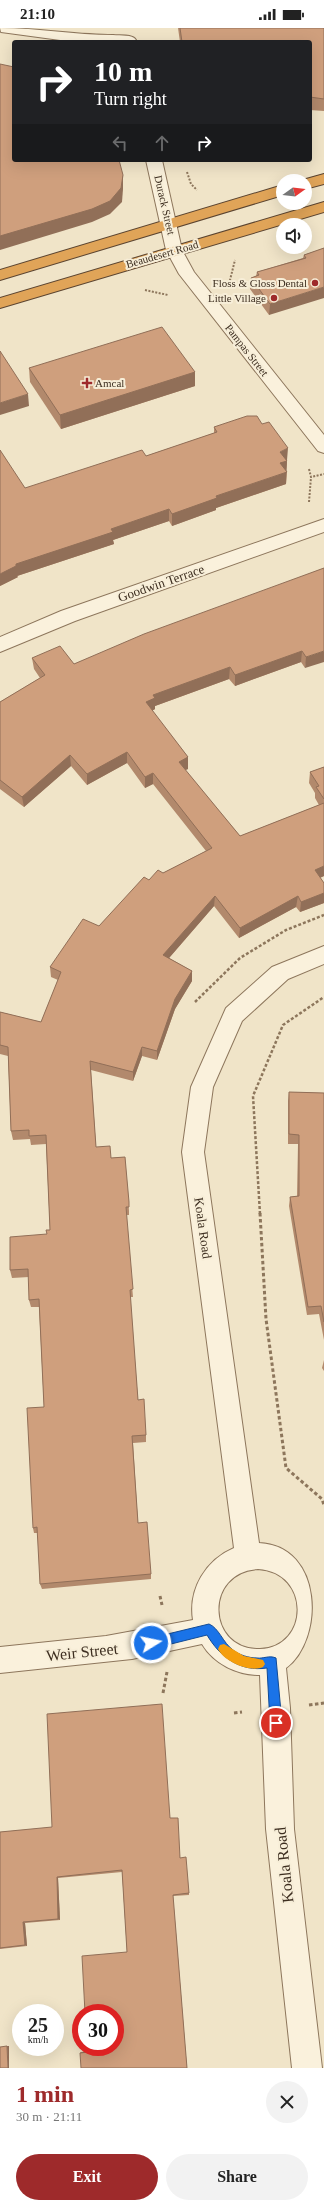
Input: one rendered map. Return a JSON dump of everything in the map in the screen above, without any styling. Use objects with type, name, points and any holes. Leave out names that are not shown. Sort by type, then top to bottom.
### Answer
[{"type":"highway","points":[[312,182],[324,179]]},
{"type":"highway","points":[[0,275],[276,192]]},
{"type":"highway","name":"Beaudesert Road","points":[[0,302],[324,207]]},
{"type":"street","points":[[1,28],[84,39],[129,37]]},
{"type":"street","name":"Durack Street","points":[[154,162],[174,250]]},
{"type":"street","name":"Pampas Street","points":[[174,250],[187,274],[324,447]]},
{"type":"street","name":"Goodwin Terrace","points":[[0,645],[68,616],[324,525]]},
{"type":"street","name":"Koala Road","points":[[248,1555],[193,1152],[202,1087],[234,1015],[280,973],[324,955]]},
{"type":"street","points":[[248,1555],[264,1555],[279,1560],[292,1568],[302,1581],[316,1591],[307,1629],[302,1639],[287,1655],[272,1662],[257,1664],[242,1661],[228,1654],[218,1643],[209,1629],[206,1613],[207,1597],[212,1581],[222,1569],[234,1560],[248,1555]]},
{"type":"street","name":"Weir Street","points":[[0,1660],[95,1652],[166,1641],[209,1629]]},
{"type":"street","name":"Koala Road","points":[[272,1662],[276,1708],[280,1829],[307,2068]]},
{"type":"path","points":[[186,166],[191,184],[200,193]]},
{"type":"path","points":[[303,505],[310,502],[311,478]]},
{"type":"path","points":[[324,997],[283,1025],[253,1096],[266,1319],[286,1468],[322,1499],[324,1505]]},
{"type":"path","points":[[160,1596],[163,1608]]},
{"type":"path","points":[[163,1693],[167,1674]]},
{"type":"building","points":[[180,28],[324,28],[324,99],[312,97],[312,40],[182,40]]},
{"type":"building","points":[[0,64],[12,67],[12,162],[120,162],[123,175],[121,188],[110,201],[92,209],[0,236]]},
{"type":"building","points":[[324,248],[324,287],[270,304],[251,278],[259,275],[257,272],[306,258],[304,255],[312,254],[312,252]]},
{"type":"building","points":[[162,327],[195,372],[60,415],[29,368]]},
{"type":"building","points":[[0,351],[28,394],[0,403]]},
{"type":"building","points":[[247,416],[257,416],[262,424],[269,422],[288,448],[280,452],[287,461],[280,463],[287,472],[216,496],[217,498],[172,514],[169,509],[111,529],[113,532],[16,564],[16,566],[0,574],[0,450],[25,488],[142,450],[146,456],[217,432],[214,427]]},
{"type":"building","points":[[324,568],[324,651],[306,657],[302,651],[235,675],[230,667],[153,695],[155,698],[146,702],[188,757],[179,762],[240,836],[324,803],[324,866],[315,870],[324,883],[324,893],[301,902],[298,896],[240,928],[215,896],[163,955],[192,971],[175,999],[157,1051],[142,1047],[133,1072],[90,1061],[96,1147],[110,1146],[111,1158],[125,1157],[129,1202],[129,1207],[126,1207],[133,1289],[130,1290],[138,1400],[144,1399],[146,1435],[132,1436],[138,1523],[147,1522],[151,1574],[40,1584],[37,1527],[33,1528],[27,1408],[44,1407],[39,1299],[29,1300],[28,1269],[10,1270],[10,1237],[47,1234],[46,1230],[50,1230],[46,1135],[29,1136],[29,1130],[11,1131],[8,1047],[0,1045],[0,1012],[41,1022],[61,972],[50,967],[83,919],[99,926],[144,877],[149,880],[158,870],[163,873],[212,848],[153,773],[145,777],[127,752],[87,774],[70,755],[22,797],[0,780],[0,702],[45,675],[32,658],[60,646],[74,664],[144,634]]},
{"type":"building","points":[[324,767],[324,799],[316,787],[319,786],[310,772]]},
{"type":"building","points":[[289,1092],[324,1093],[324,1322],[321,1306],[308,1307],[290,1197],[299,1196],[299,1135],[289,1134]]},
{"type":"building","points":[[162,1704],[170,1818],[178,1818],[180,1858],[186,1857],[189,1893],[173,1895],[187,2068],[81,2068],[80,2056],[124,2056],[124,2004],[85,2004],[82,1956],[127,1952],[122,1870],[57,1877],[58,1919],[23,1922],[25,1945],[0,1948],[0,1832],[52,1827],[47,1714]]},
{"type":"building","points":[[7,2046],[8,2068],[0,2068],[0,2047]]},
{"type":"slow traffic","points":[[224,1649],[228,1654],[242,1661],[260,1664]]},
{"type":"place","name":"Floss & Gloss Dental","points":[[315,283]]},
{"type":"place","name":"Little Village","points":[[274,298]]},
{"type":"place","name":"Amcal","points":[[87,383]]},
{"type":"route","points":[[151,1643],[166,1641],[209,1629],[218,1643],[228,1654],[242,1661],[257,1664],[272,1662],[276,1723]]}]
